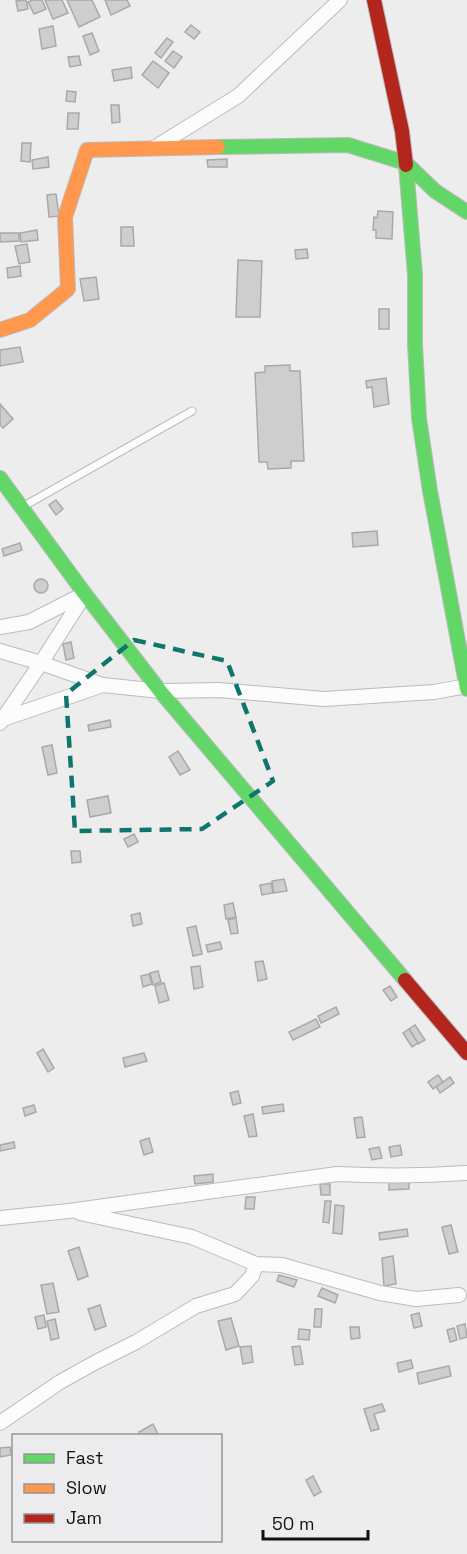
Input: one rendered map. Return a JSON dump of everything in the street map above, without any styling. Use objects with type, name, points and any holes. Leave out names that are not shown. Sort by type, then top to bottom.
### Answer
[{"type":"street","points":[[154,148],[238,96],[340,0]]},
{"type":"street","points":[[0,651],[103,685],[160,691],[219,690],[324,699],[434,692],[467,687],[430,491],[419,418],[415,344],[415,275],[406,163],[402,131],[374,0]]},
{"type":"street","points":[[0,330],[30,320],[68,289],[65,218],[87,150],[348,145],[406,163],[435,191],[467,212]]},
{"type":"street","points":[[0,478],[160,691],[467,1053]]},
{"type":"street","points":[[0,627],[29,622],[85,594]]},
{"type":"street","points":[[1,721],[85,594]]},
{"type":"street","points":[[1,721],[103,685]]},
{"type":"street","points":[[0,1218],[69,1211],[337,1174],[410,1176],[467,1173]]},
{"type":"street","points":[[69,1211],[192,1237],[256,1264],[282,1265],[380,1293],[416,1299],[459,1295]]},
{"type":"street","points":[[0,1423],[60,1383],[196,1306],[235,1294],[252,1276],[256,1264]]},
{"type":"lane","points":[[22,508],[192,411]]},
{"type":"highlighted area","points":[[134,640],[227,661],[273,781],[202,829],[75,831],[66,694]]},
{"type":"building","points":[[26,0],[28,9],[18,11],[16,1]]},
{"type":"building","points":[[42,0],[46,9],[34,14],[28,2]]},
{"type":"building","points":[[45,0],[62,0],[68,13],[53,19]]},
{"type":"building","points":[[67,0],[92,0],[100,17],[79,27]]},
{"type":"building","points":[[105,0],[127,0],[130,6],[111,15]]},
{"type":"building","points":[[191,25],[200,32],[194,39],[185,32]]},
{"type":"building","points":[[53,26],[56,46],[42,49],[39,29]]},
{"type":"building","points":[[92,33],[99,51],[90,55],[83,36]]},
{"type":"building","points":[[167,38],[173,42],[161,58],[155,53]]},
{"type":"building","points":[[173,51],[182,57],[174,68],[165,61]]},
{"type":"building","points":[[79,56],[81,65],[70,67],[68,57]]},
{"type":"building","points":[[153,61],[169,73],[158,88],[142,75]]},
{"type":"building","points":[[131,67],[132,78],[114,81],[112,70]]},
{"type":"building","points":[[67,91],[76,92],[75,102],[66,101]]},
{"type":"building","points":[[111,105],[119,105],[120,122],[112,123]]},
{"type":"building","points":[[68,113],[79,113],[78,129],[67,129]]},
{"type":"building","points":[[22,143],[31,143],[30,162],[21,161]]},
{"type":"building","points":[[48,157],[49,167],[33,169],[32,160]]},
{"type":"building","points":[[227,159],[227,167],[208,167],[207,160]]},
{"type":"building","points":[[56,194],[59,216],[49,217],[47,195]]},
{"type":"building","points":[[378,211],[393,212],[392,239],[376,238],[376,230],[373,230],[374,217],[377,218]]},
{"type":"building","points":[[121,227],[133,227],[134,246],[121,246]]},
{"type":"building","points":[[37,230],[38,240],[21,242],[20,233]]},
{"type":"building","points":[[0,233],[19,233],[19,241],[0,242]]},
{"type":"building","points":[[27,244],[30,262],[19,264],[15,246]]},
{"type":"building","points":[[307,249],[308,258],[296,259],[295,250]]},
{"type":"building","points":[[238,260],[262,261],[260,317],[236,317]]},
{"type":"building","points":[[20,266],[21,276],[8,278],[7,268]]},
{"type":"building","points":[[96,277],[99,299],[84,301],[80,279]]},
{"type":"building","points":[[379,309],[389,309],[389,329],[379,329]]},
{"type":"building","points":[[20,347],[23,362],[0,366],[0,350]]},
{"type":"building","points":[[290,365],[290,371],[300,371],[304,461],[291,461],[291,468],[268,469],[267,462],[259,462],[255,373],[265,372],[265,366]]},
{"type":"building","points":[[386,378],[389,404],[374,407],[372,387],[367,388],[366,381]]},
{"type":"building","points":[[0,404],[13,419],[3,428],[0,425]]},
{"type":"building","points":[[56,500],[63,509],[56,515],[49,505]]},
{"type":"building","points":[[377,531],[378,545],[353,547],[352,533]]},
{"type":"building","points":[[20,543],[22,550],[4,556],[2,549]]},
{"type":"building","points":[[41,579],[46,581],[48,586],[46,591],[41,593],[36,591],[34,586],[36,581]]},
{"type":"building","points":[[71,642],[74,658],[66,660],[63,644]]},
{"type":"building","points":[[110,720],[111,727],[89,731],[88,725]]},
{"type":"building","points":[[52,745],[57,773],[48,775],[42,747]]},
{"type":"building","points":[[178,751],[190,770],[180,775],[169,757]]},
{"type":"building","points":[[108,796],[111,813],[90,817],[87,800]]},
{"type":"building","points":[[134,834],[138,842],[128,847],[124,839]]},
{"type":"building","points":[[71,851],[80,851],[81,862],[72,863]]},
{"type":"building","points":[[284,879],[287,891],[274,893],[272,881]]},
{"type":"building","points":[[271,883],[273,893],[262,895],[260,885]]},
{"type":"building","points":[[233,903],[236,917],[226,919],[224,905]]},
{"type":"building","points":[[140,913],[142,924],[133,926],[131,915]]},
{"type":"building","points":[[236,918],[238,933],[231,934],[228,920]]},
{"type":"building","points":[[196,926],[202,954],[193,956],[187,928]]},
{"type":"building","points":[[220,942],[222,949],[208,952],[206,945]]},
{"type":"building","points":[[263,961],[267,979],[258,981],[255,962]]},
{"type":"building","points":[[200,966],[203,987],[194,989],[191,967]]},
{"type":"building","points":[[158,971],[161,982],[153,985],[150,973]]},
{"type":"building","points":[[149,974],[152,984],[143,987],[141,976]]},
{"type":"building","points":[[164,983],[169,1000],[159,1003],[155,986]]},
{"type":"building","points":[[390,986],[397,997],[391,1001],[383,990]]},
{"type":"building","points":[[336,1007],[339,1014],[321,1023],[318,1016]]},
{"type":"building","points":[[316,1019],[320,1027],[293,1040],[289,1032]]},
{"type":"building","points":[[415,1025],[425,1040],[418,1044],[409,1029]]},
{"type":"building","points":[[409,1029],[418,1043],[412,1047],[403,1033]]},
{"type":"building","points":[[43,1049],[54,1068],[48,1072],[37,1053]]},
{"type":"building","points":[[144,1053],[147,1061],[125,1067],[123,1058]]},
{"type":"building","points":[[438,1075],[443,1082],[433,1089],[428,1082]]},
{"type":"building","points":[[450,1077],[454,1083],[440,1093],[436,1087]]},
{"type":"building","points":[[238,1091],[241,1103],[233,1105],[230,1093]]},
{"type":"building","points":[[283,1104],[284,1111],[263,1114],[262,1107]]},
{"type":"building","points":[[34,1105],[36,1112],[25,1116],[23,1108]]},
{"type":"building","points":[[253,1114],[257,1136],[249,1137],[244,1116]]},
{"type":"building","points":[[362,1117],[365,1137],[357,1138],[354,1118]]},
{"type":"building","points":[[149,1138],[153,1152],[144,1155],[140,1141]]},
{"type":"building","points":[[14,1142],[15,1148],[0,1151],[0,1145]]},
{"type":"building","points":[[400,1145],[402,1155],[391,1157],[389,1147]]},
{"type":"building","points":[[379,1147],[382,1158],[372,1160],[369,1149]]},
{"type":"building","points":[[213,1174],[213,1182],[195,1184],[194,1176]]},
{"type":"building","points":[[409,1181],[409,1189],[389,1190],[389,1182]]},
{"type":"building","points":[[320,1184],[330,1184],[330,1195],[321,1195]]},
{"type":"building","points":[[246,1197],[255,1197],[254,1209],[245,1209]]},
{"type":"building","points":[[325,1201],[331,1201],[329,1223],[323,1222]]},
{"type":"building","points":[[335,1205],[344,1206],[342,1234],[333,1233]]},
{"type":"building","points":[[451,1225],[458,1252],[449,1254],[442,1227]]},
{"type":"building","points":[[407,1229],[408,1236],[380,1240],[379,1233]]},
{"type":"building","points":[[79,1247],[88,1276],[78,1280],[68,1251]]},
{"type":"building","points":[[393,1256],[396,1284],[384,1286],[382,1258]]},
{"type":"building","points":[[279,1275],[297,1280],[294,1287],[277,1281]]},
{"type":"building","points":[[53,1283],[59,1312],[47,1314],[41,1285]]},
{"type":"building","points":[[322,1288],[338,1295],[335,1303],[318,1296]]},
{"type":"building","points":[[100,1305],[106,1326],[95,1330],[88,1309]]},
{"type":"building","points":[[315,1309],[322,1309],[321,1327],[314,1327]]},
{"type":"building","points":[[419,1313],[422,1326],[414,1328],[411,1315]]},
{"type":"building","points":[[44,1315],[46,1327],[38,1329],[35,1317]]},
{"type":"building","points":[[231,1318],[239,1346],[226,1350],[218,1321]]},
{"type":"building","points":[[55,1319],[59,1338],[51,1340],[47,1321]]},
{"type":"building","points":[[465,1324],[467,1337],[460,1339],[457,1326]]},
{"type":"building","points":[[350,1327],[359,1327],[360,1338],[351,1339]]},
{"type":"building","points":[[454,1328],[457,1340],[450,1342],[447,1330]]},
{"type":"building","points":[[299,1329],[310,1330],[309,1340],[298,1339]]},
{"type":"building","points":[[251,1346],[253,1362],[243,1364],[240,1347]]},
{"type":"building","points":[[300,1346],[303,1364],[295,1365],[292,1347]]},
{"type":"building","points":[[411,1360],[413,1368],[399,1372],[397,1363]]},
{"type":"building","points":[[449,1366],[451,1376],[419,1384],[417,1373]]},
{"type":"building","points":[[382,1404],[385,1411],[374,1414],[379,1429],[371,1431],[364,1409]]},
{"type":"building","points":[[153,1424],[158,1434],[140,1434],[139,1432]]},
{"type":"building","points":[[10,1447],[11,1455],[0,1457],[0,1448]]},
{"type":"building","points":[[313,1476],[321,1492],[314,1496],[306,1480]]},
{"type":"traffic: fast","points":[[218,147],[348,145],[406,163],[435,191],[467,212]]},
{"type":"traffic: fast","points":[[406,165],[415,275],[415,344],[419,418],[430,491],[467,689]]},
{"type":"traffic: fast","points":[[0,478],[160,691],[405,980]]},
{"type":"traffic: slow","points":[[0,330],[30,320],[68,289],[65,217],[87,150],[218,147]]},
{"type":"traffic: jam","points":[[374,0],[402,131],[406,165]]},
{"type":"traffic: jam","points":[[405,980],[467,1053]]}]
